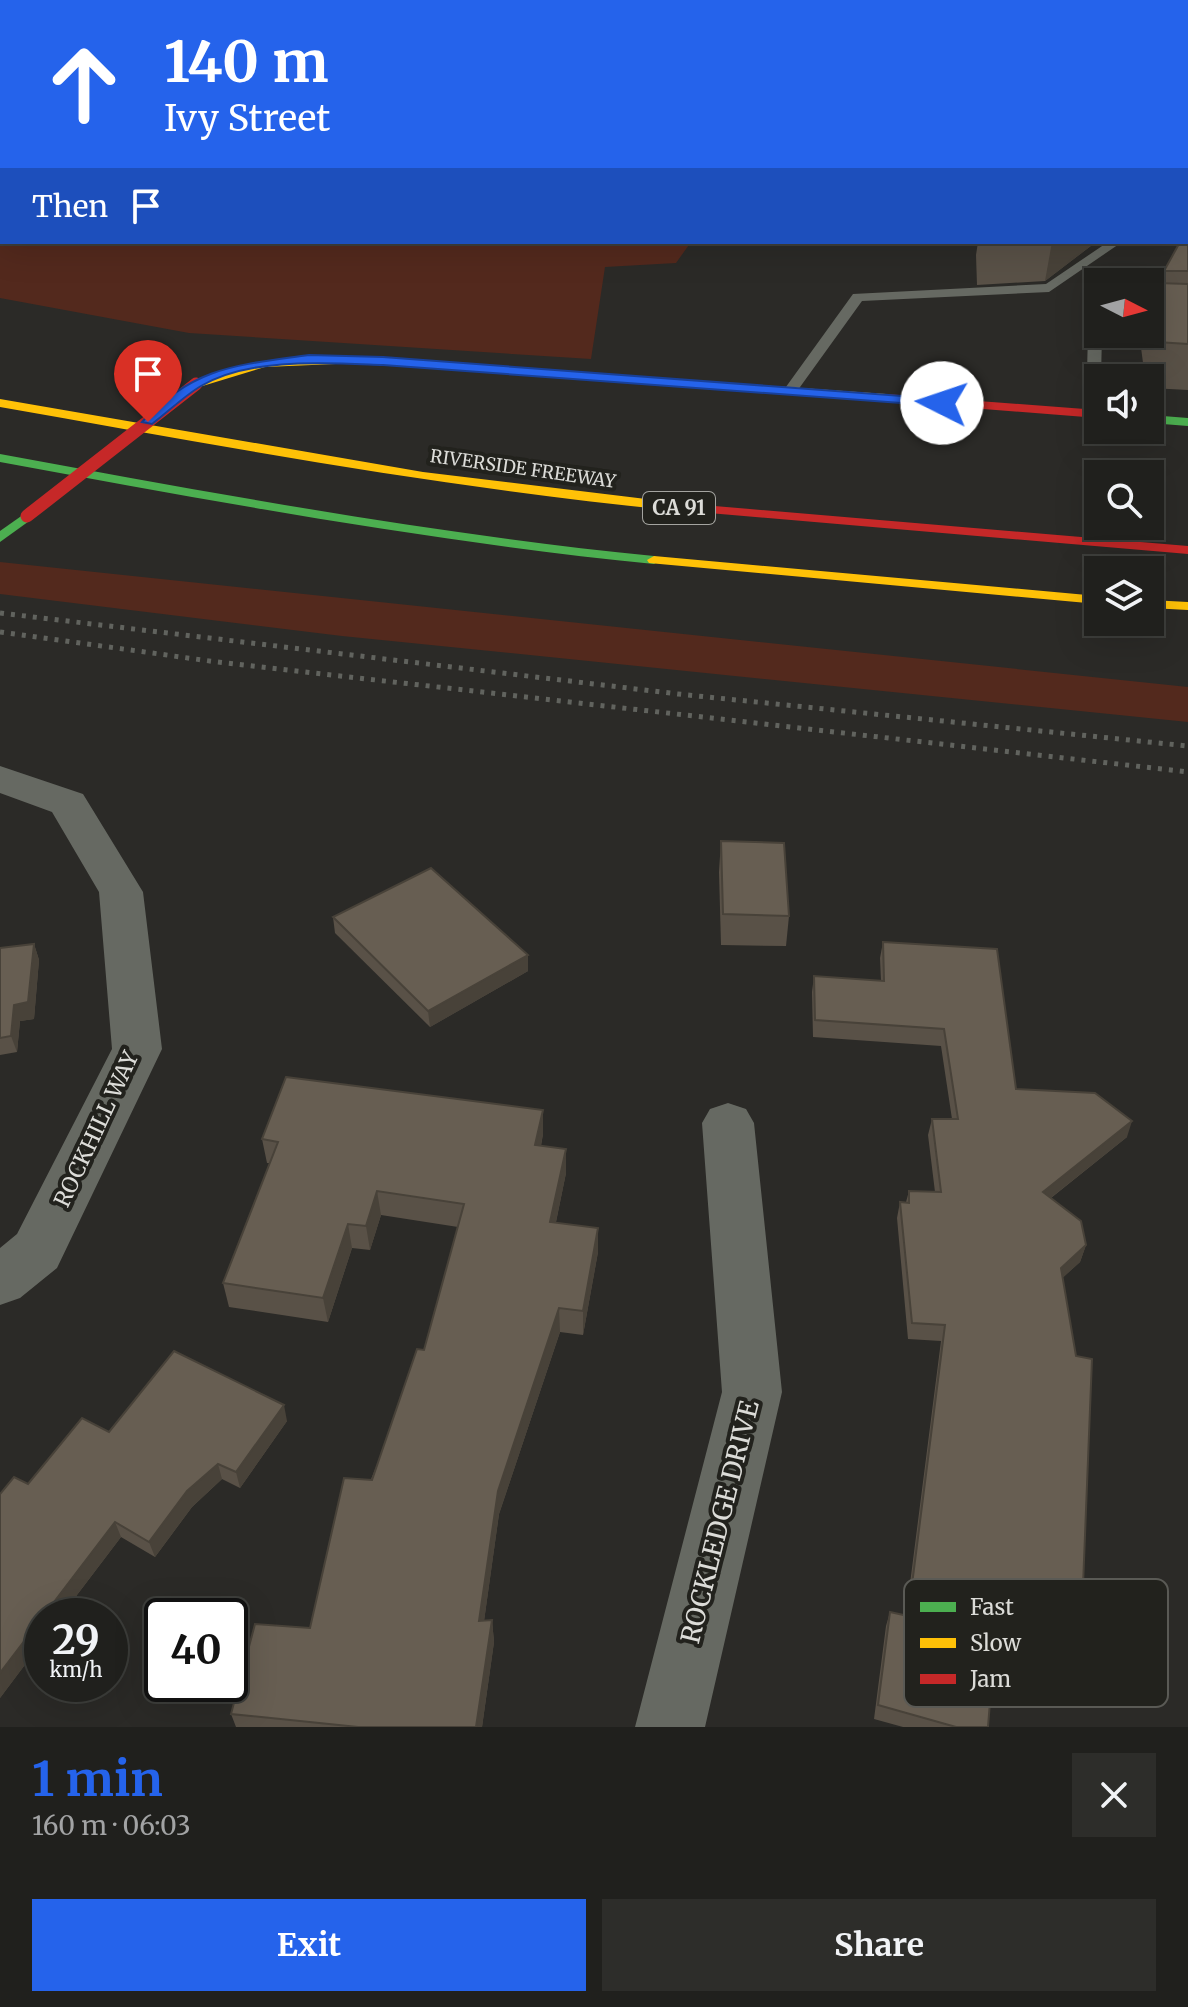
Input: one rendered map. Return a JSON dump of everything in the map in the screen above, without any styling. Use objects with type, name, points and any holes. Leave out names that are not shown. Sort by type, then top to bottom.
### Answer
[{"type":"main road","points":[[0,538],[196,384],[226,370],[309,359],[383,361],[1084,413]]},
{"type":"main road","name":"RIVERSIDE FREEWAY","points":[[0,403],[372,468],[574,498],[1188,550]]},
{"type":"main road","points":[[1164,420],[1188,422]]},
{"type":"main road","points":[[0,458],[325,518],[550,551],[1084,599]]},
{"type":"main road","points":[[1164,605],[1188,606]]},
{"type":"street","name":"ROCKHILL WAY","points":[[0,779],[68,803],[121,892],[137,1049],[37,1251],[0,1281]]},
{"type":"street","name":"ROCKLEDGE DRIVE","points":[[670,1727],[752,1392],[728,1123]]},
{"type":"lane","points":[[790,391],[858,297],[1049,288],[1113,244]]},
{"type":"shaded area","points":[[0,244],[690,244],[676,263],[605,267],[591,359],[189,333],[0,298]]},
{"type":"shaded area","points":[[0,562],[1188,687],[1188,722],[342,636],[0,594]]},
{"type":"building","points":[[1179,244],[1188,244],[1188,271],[1164,271]]},
{"type":"building","points":[[1164,283],[1188,284],[1188,344],[1164,342]]},
{"type":"building","points":[[721,841],[784,843],[789,916],[723,914]]},
{"type":"building","points":[[431,868],[528,955],[428,1011],[333,917]]},
{"type":"building","points":[[883,942],[997,949],[1016,1089],[1095,1093],[1132,1121],[1043,1192],[1081,1221],[1086,1245],[1061,1268],[1076,1356],[1092,1359],[1083,1579],[913,1579],[945,1325],[912,1323],[900,1202],[909,1203],[909,1191],[941,1192],[932,1119],[958,1119],[944,1029],[815,1020],[814,976],[884,981]]},
{"type":"building","points":[[34,944],[28,1002],[14,1005],[11,1036],[0,1038],[0,948]]},
{"type":"building","points":[[286,1077],[543,1110],[535,1145],[566,1149],[550,1222],[598,1228],[583,1311],[559,1308],[498,1491],[479,1621],[492,1620],[476,1727],[358,1727],[231,1714],[234,1702],[248,1702],[248,1650],[255,1624],[310,1628],[344,1478],[372,1480],[417,1349],[424,1350],[464,1204],[377,1191],[366,1226],[348,1224],[323,1298],[223,1283],[278,1142],[262,1139]]},
{"type":"building","points":[[174,1351],[284,1405],[236,1472],[218,1464],[187,1491],[149,1542],[115,1522],[57,1598],[24,1598],[24,1641],[0,1673],[0,1494],[14,1477],[28,1484],[82,1418],[109,1432]]},
{"type":"building","points":[[890,1612],[904,1615],[904,1707],[990,1707],[988,1727],[956,1727],[878,1705]]},
{"type":"railway","points":[[0,613],[678,694],[1188,746]]},
{"type":"railway","points":[[0,632],[217,662],[1188,772]]},
{"type":"traffic: fast","points":[[1164,420],[1188,422]]},
{"type":"traffic: fast","points":[[0,458],[408,530],[654,560]]},
{"type":"traffic: fast","points":[[0,538],[27,516]]},
{"type":"traffic: slow","points":[[196,384],[264,364],[359,360],[886,398]]},
{"type":"traffic: slow","points":[[0,403],[423,476],[679,507]]},
{"type":"traffic: slow","points":[[654,560],[1084,599]]},
{"type":"traffic: slow","points":[[1164,605],[1188,606]]},
{"type":"traffic: jam","points":[[27,516],[196,384]]},
{"type":"traffic: jam","points":[[886,398],[1084,413]]},
{"type":"traffic: jam","points":[[679,507],[1188,550]]},
{"type":"route","points":[[148,422],[196,384],[226,370],[309,359],[383,361],[942,403]]}]
